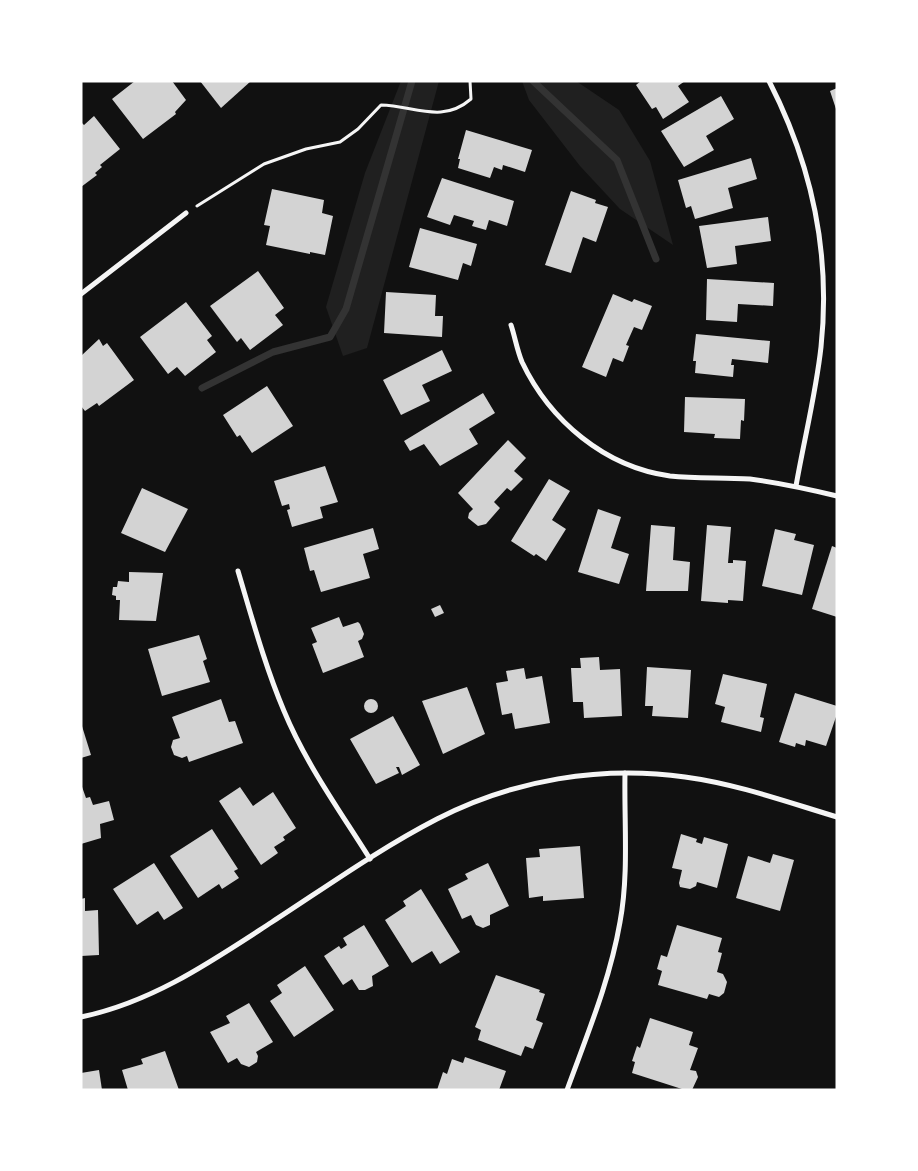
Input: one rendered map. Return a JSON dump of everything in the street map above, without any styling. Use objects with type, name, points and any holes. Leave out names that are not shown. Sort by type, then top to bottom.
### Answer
[{"type":"street","points":[[769,81],[783,108],[803,159],[816,208],[823,260],[824,304],[821,348],[796,486]]},
{"type":"street","points":[[81,294],[186,213]]},
{"type":"street","points":[[511,325],[522,360],[538,390],[556,414],[580,436],[607,455],[638,468],[670,476],[749,479],[796,486],[837,496]]},
{"type":"street","points":[[238,571],[266,666],[284,712],[309,760],[370,859]]},
{"type":"street","points":[[567,1090],[612,965],[621,920],[624,879],[625,773]]},
{"type":"street","points":[[81,1017],[144,998],[187,977],[370,859],[438,818],[484,798],[527,785],[574,776],[625,773],[684,776],[731,785],[837,817]]},
{"type":"path","points":[[186,213],[264,164],[306,149],[340,142],[358,128],[382,104],[443,113],[461,108],[472,99],[470,81]]},
{"type":"shaded area","points":[[401,81],[439,81],[367,348],[343,356],[326,307],[365,173]]},
{"type":"shaded area","points":[[522,81],[576,81],[619,110],[650,161],[673,245],[620,209],[580,166],[529,100]]},
{"type":"building","points":[[135,81],[172,81],[186,100],[175,112],[176,114],[143,139],[112,99]]},
{"type":"building","points":[[200,81],[251,81],[221,108]]},
{"type":"building","points":[[641,81],[685,81],[678,86],[689,102],[663,119],[656,107],[652,109],[636,85]]},
{"type":"building","points":[[837,88],[837,109],[836,109],[830,91]]},
{"type":"building","points":[[721,96],[734,119],[706,136],[714,150],[684,167],[661,131]]},
{"type":"building","points":[[94,116],[120,149],[100,165],[102,167],[95,173],[97,175],[81,187],[81,122],[84,125]]},
{"type":"building","points":[[466,130],[532,150],[525,172],[503,165],[502,170],[494,167],[490,178],[458,168],[460,159],[458,159]]},
{"type":"building","points":[[751,158],[757,179],[728,188],[733,208],[695,219],[691,206],[686,208],[678,180]]},
{"type":"building","points":[[442,178],[514,201],[507,226],[489,220],[486,230],[472,226],[474,221],[454,215],[450,225],[427,217]]},
{"type":"building","points":[[272,189],[324,200],[322,213],[333,216],[325,255],[310,252],[310,254],[266,245],[270,226],[264,225]]},
{"type":"building","points":[[571,191],[596,200],[595,203],[608,207],[596,242],[583,237],[571,273],[545,265]]},
{"type":"building","points":[[768,217],[771,241],[735,246],[737,264],[707,268],[699,226]]},
{"type":"building","points":[[420,228],[477,244],[471,266],[463,263],[458,280],[409,267]]},
{"type":"building","points":[[258,271],[284,308],[275,315],[283,325],[250,350],[241,338],[237,342],[210,306]]},
{"type":"building","points":[[707,279],[774,283],[773,306],[738,304],[737,322],[706,320]]},
{"type":"building","points":[[386,292],[436,295],[435,316],[443,316],[442,337],[384,333]]},
{"type":"building","points":[[613,294],[632,302],[634,299],[652,306],[642,330],[634,327],[626,345],[629,346],[623,362],[613,358],[606,377],[582,367]]},
{"type":"building","points":[[186,302],[212,336],[207,340],[216,352],[185,376],[177,367],[168,374],[140,337]]},
{"type":"building","points":[[696,334],[770,341],[768,363],[732,359],[731,365],[734,365],[733,377],[695,373],[696,361],[693,361]]},
{"type":"building","points":[[99,339],[103,346],[107,343],[134,380],[99,406],[97,403],[85,411],[81,406],[81,356]]},
{"type":"building","points":[[442,350],[452,371],[422,385],[430,401],[401,415],[383,380]]},
{"type":"building","points":[[267,386],[293,426],[252,453],[240,435],[237,437],[223,415]]},
{"type":"building","points":[[483,393],[495,413],[469,429],[478,444],[440,466],[424,444],[410,451],[404,441]]},
{"type":"building","points":[[685,397],[745,399],[744,421],[741,420],[740,439],[714,438],[715,434],[684,432]]},
{"type":"building","points":[[508,440],[526,458],[514,471],[523,479],[511,491],[507,488],[494,502],[500,508],[486,524],[478,526],[468,518],[469,513],[473,509],[458,493]]},
{"type":"building","points":[[325,466],[338,502],[320,507],[323,518],[292,527],[287,510],[290,509],[289,504],[282,506],[274,481]]},
{"type":"building","points":[[549,479],[570,491],[552,520],[566,529],[546,561],[536,554],[534,556],[511,541]]},
{"type":"building","points":[[142,488],[188,509],[165,552],[121,533]]},
{"type":"building","points":[[598,509],[621,517],[611,548],[629,554],[619,584],[578,572]]},
{"type":"building","points":[[651,525],[675,527],[673,560],[690,562],[688,591],[646,591]]},
{"type":"building","points":[[707,525],[731,527],[728,563],[733,563],[733,560],[746,561],[743,601],[728,600],[728,603],[701,601]]},
{"type":"building","points":[[373,528],[379,549],[363,554],[370,578],[321,592],[314,570],[310,571],[304,548]]},
{"type":"building","points":[[775,529],[796,534],[794,540],[814,545],[802,595],[762,586]]},
{"type":"building","points":[[832,546],[837,548],[837,617],[812,609]]},
{"type":"building","points":[[129,572],[163,573],[156,621],[119,620],[120,600],[116,600],[116,596],[112,595],[113,587],[117,587],[118,581],[129,582]]},
{"type":"building","points":[[440,605],[444,613],[435,617],[431,609]]},
{"type":"building","points":[[339,617],[343,627],[358,622],[360,624],[364,634],[362,639],[358,641],[364,657],[323,673],[312,644],[317,642],[311,628]]},
{"type":"building","points":[[199,635],[207,659],[203,661],[210,682],[162,696],[148,649]]},
{"type":"building","points":[[599,657],[600,670],[620,669],[622,716],[584,718],[583,702],[573,702],[571,668],[581,668],[580,658]]},
{"type":"building","points":[[647,667],[691,670],[688,718],[652,716],[653,706],[645,706]]},
{"type":"building","points":[[524,668],[526,679],[542,676],[550,723],[515,729],[512,713],[502,715],[496,683],[508,681],[506,671]]},
{"type":"building","points":[[723,674],[767,684],[760,717],[764,718],[761,732],[721,722],[725,707],[715,704]]},
{"type":"building","points":[[467,687],[485,734],[443,754],[422,701]]},
{"type":"building","points":[[795,693],[837,706],[837,714],[826,746],[806,740],[805,746],[796,743],[795,747],[779,742]]},
{"type":"building","points":[[221,699],[229,722],[235,721],[243,743],[189,762],[187,756],[182,758],[174,755],[171,747],[173,740],[180,738],[172,717]]},
{"type":"building","points":[[368,699],[374,699],[378,706],[374,713],[368,713],[364,709],[364,703]]},
{"type":"building","points":[[393,716],[420,765],[402,775],[399,767],[396,767],[399,773],[376,784],[350,739]]},
{"type":"building","points":[[81,723],[91,755],[81,758]]},
{"type":"building","points":[[81,784],[86,798],[90,797],[93,805],[109,801],[114,820],[100,824],[101,838],[81,844]]},
{"type":"building","points":[[240,787],[253,806],[273,792],[296,828],[283,837],[285,840],[274,847],[278,853],[261,865],[219,801]]},
{"type":"building","points":[[212,829],[238,869],[234,871],[239,878],[222,889],[219,884],[198,898],[170,856]]},
{"type":"building","points":[[681,834],[697,839],[696,842],[702,844],[704,837],[728,844],[717,888],[697,882],[696,886],[690,889],[680,887],[682,870],[672,868]]},
{"type":"building","points":[[580,846],[584,898],[543,901],[543,896],[529,898],[526,858],[540,857],[539,849]]},
{"type":"building","points":[[773,854],[794,860],[780,911],[736,898],[748,856],[770,863]]},
{"type":"building","points":[[154,863],[183,908],[164,920],[158,911],[137,925],[113,889]]},
{"type":"building","points":[[488,863],[509,906],[490,915],[490,925],[483,928],[476,925],[471,915],[462,919],[448,889],[468,879],[465,874]]},
{"type":"building","points":[[421,889],[460,952],[440,964],[432,951],[412,963],[385,920],[406,906],[403,901]]},
{"type":"building","points":[[85,898],[85,911],[98,910],[99,955],[81,956],[81,899]]},
{"type":"building","points":[[364,925],[389,966],[372,976],[373,986],[365,990],[359,990],[352,979],[343,985],[324,956],[339,946],[341,949],[347,945],[343,938]]},
{"type":"building","points":[[677,925],[722,938],[718,952],[722,953],[717,972],[723,974],[727,982],[724,993],[719,997],[709,994],[707,999],[658,985],[662,971],[657,969],[661,955],[667,957]]},
{"type":"building","points":[[305,966],[334,1010],[294,1037],[270,1001],[282,993],[277,985]]},
{"type":"building","points":[[496,975],[540,990],[539,992],[545,994],[536,1020],[543,1023],[533,1049],[525,1046],[521,1056],[478,1040],[481,1030],[475,1027]]},
{"type":"building","points":[[249,1003],[273,1042],[256,1052],[258,1056],[257,1062],[249,1067],[241,1064],[237,1058],[228,1063],[210,1032],[230,1023],[226,1016]]},
{"type":"building","points":[[650,1018],[693,1032],[689,1045],[698,1048],[690,1070],[696,1071],[698,1077],[692,1090],[685,1090],[632,1073],[635,1062],[632,1061],[637,1046],[640,1048]]},
{"type":"building","points":[[165,1051],[179,1090],[128,1090],[122,1070],[143,1064],[141,1059]]},
{"type":"building","points":[[465,1057],[506,1071],[499,1090],[437,1090],[443,1072],[447,1074],[452,1059],[463,1063]]},
{"type":"building","points":[[99,1070],[102,1090],[81,1090],[81,1073]]},
{"type":"waterway","points":[[202,388],[273,352],[330,337],[346,309],[412,81]]},
{"type":"waterway","points":[[533,81],[617,160],[656,259]]}]
